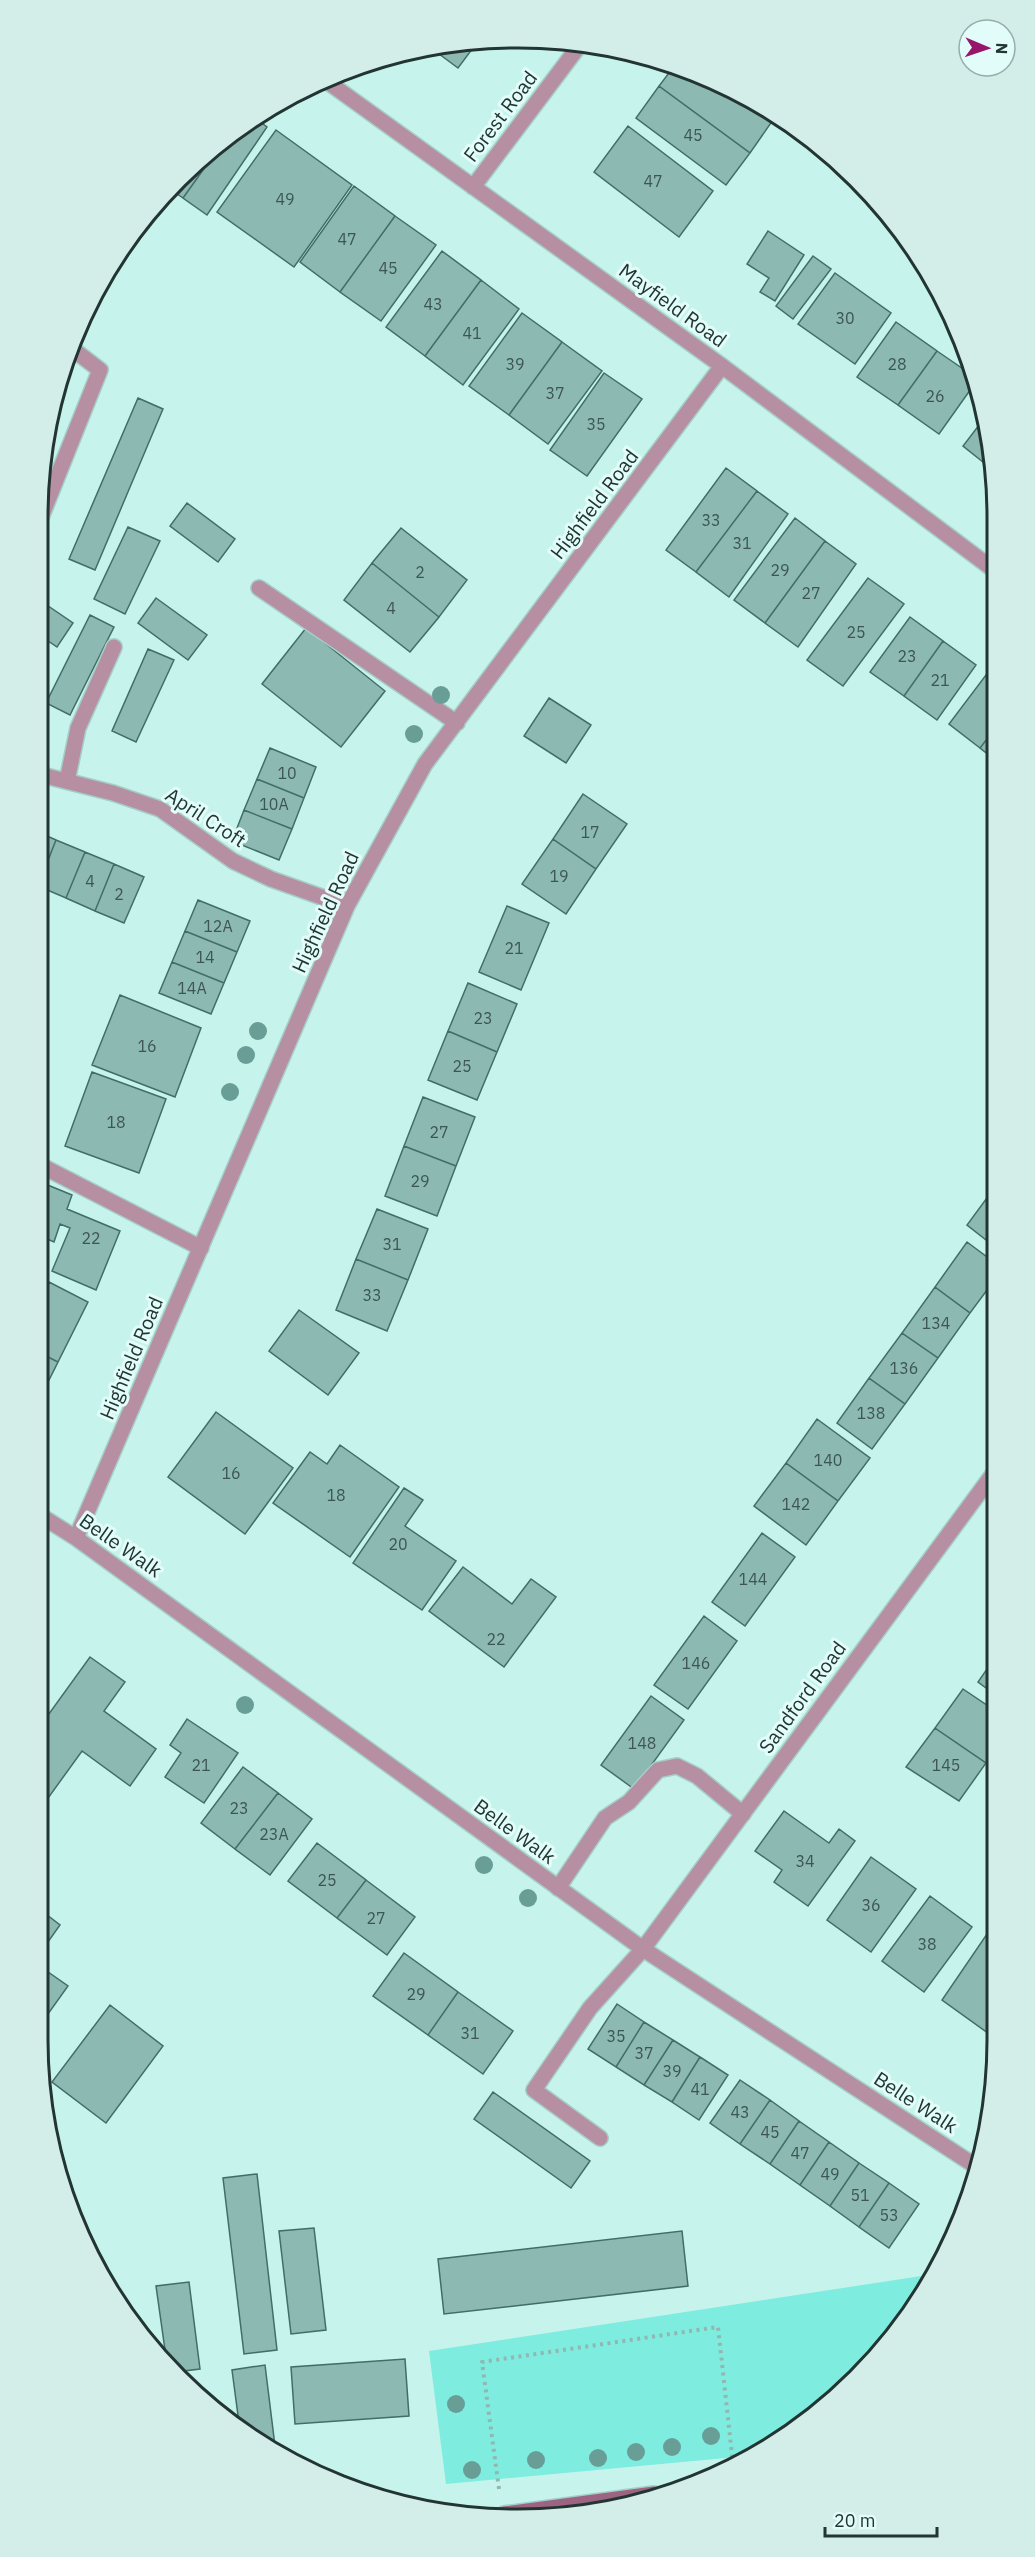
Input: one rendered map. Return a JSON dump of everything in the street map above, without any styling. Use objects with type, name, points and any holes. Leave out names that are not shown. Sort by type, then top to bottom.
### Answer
[{"type":"street","name":"Forest Road","points":[[473,187],[575,52]]},
{"type":"street","name":"Mayfield Road","points":[[333,86],[722,366],[987,565]]},
{"type":"street","points":[[49,498],[100,370],[78,354]]},
{"type":"street","name":"Highfield Road","points":[[76,1538],[347,906],[425,764],[722,366]]},
{"type":"street","points":[[260,588],[457,723]]},
{"type":"street","points":[[67,781],[78,728],[114,647]]},
{"type":"street","name":"April Croft","points":[[48,776],[113,793],[160,809],[233,861],[271,879],[347,906]]},
{"type":"street","points":[[48,1169],[201,1248]]},
{"type":"street","name":"Sandford Road","points":[[600,2138],[534,2090],[590,2008],[642,1949],[987,1482]]},
{"type":"street","name":"Belle Walk","points":[[48,1520],[76,1538],[642,1949],[970,2163]]},
{"type":"street","points":[[558,1888],[605,1818],[630,1802],[658,1770],[677,1766],[697,1776],[742,1814]]},
{"type":"street","points":[[552,2508],[609,2500]]},
{"type":"path","points":[[499,2490],[482,2362],[718,2327],[732,2457]]},
{"type":"shaded area","points":[[923,2276],[890,2325],[870,2349],[827,2392],[778,2430],[731,2457],[446,2484],[429,2351]]},
{"type":"building","points":[[471,51],[458,68],[440,55]]},
{"type":"building","points":[[669,73],[725,96],[771,123],[750,153],[659,86]]},
{"type":"building","points":[[659,86],[750,153],[726,185],[636,118]]},
{"type":"building","points":[[262,124],[267,127],[207,215],[183,198],[208,165],[257,127]]},
{"type":"building","points":[[628,126],[713,191],[679,237],[594,172]]},
{"type":"building","points":[[276,130],[352,185],[294,267],[217,212]]},
{"type":"building","points":[[204,169],[183,198],[178,194]]},
{"type":"building","points":[[354,186],[395,216],[340,292],[300,262]]},
{"type":"building","points":[[395,216],[436,245],[381,321],[340,292]]},
{"type":"building","points":[[768,231],[804,255],[775,301],[760,292],[769,278],[747,264]]},
{"type":"building","points":[[442,251],[481,280],[425,356],[386,327]]},
{"type":"building","points":[[813,256],[831,269],[793,319],[776,306]]},
{"type":"building","points":[[835,273],[891,313],[855,364],[798,324]]},
{"type":"building","points":[[481,280],[519,309],[463,385],[425,356]]},
{"type":"building","points":[[522,313],[562,342],[509,415],[469,386]]},
{"type":"building","points":[[896,322],[937,351],[898,405],[857,377]]},
{"type":"building","points":[[562,342],[602,371],[548,444],[509,415]]},
{"type":"building","points":[[937,351],[962,369],[969,391],[939,434],[898,405]]},
{"type":"building","points":[[604,373],[642,399],[587,476],[550,450]]},
{"type":"building","points":[[138,398],[163,409],[95,570],[69,559]]},
{"type":"building","points":[[978,426],[984,463],[963,446]]},
{"type":"building","points":[[726,468],[757,491],[696,572],[666,550]]},
{"type":"building","points":[[757,491],[788,514],[729,597],[696,572]]},
{"type":"building","points":[[187,503],[235,539],[218,562],[170,526]]},
{"type":"building","points":[[795,518],[825,541],[765,623],[734,600]]},
{"type":"building","points":[[128,527],[160,541],[125,614],[94,599]]},
{"type":"building","points":[[401,528],[467,580],[439,617],[372,563]]},
{"type":"building","points":[[825,541],[856,564],[798,647],[765,623]]},
{"type":"building","points":[[372,563],[439,617],[410,652],[344,600]]},
{"type":"building","points":[[868,578],[904,604],[843,686],[807,660]]},
{"type":"building","points":[[156,598],[207,635],[188,660],[138,623]]},
{"type":"building","points":[[48,606],[73,623],[57,647],[48,641]]},
{"type":"building","points":[[90,615],[114,627],[70,715],[48,704],[48,699]]},
{"type":"building","points":[[910,617],[943,641],[904,696],[870,672]]},
{"type":"building","points":[[306,628],[385,691],[341,747],[262,684]]},
{"type":"building","points":[[943,641],[976,665],[937,720],[904,696]]},
{"type":"building","points":[[148,649],[174,660],[136,742],[112,731]]},
{"type":"building","points":[[987,676],[987,739],[980,748],[949,724]]},
{"type":"building","points":[[549,698],[591,725],[566,763],[524,736]]},
{"type":"building","points":[[987,739],[987,754],[980,748]]},
{"type":"building","points":[[270,748],[316,767],[304,798],[257,779]]},
{"type":"building","points":[[257,779],[304,798],[292,829],[244,810]]},
{"type":"building","points":[[583,794],[627,824],[596,869],[553,839]]},
{"type":"building","points":[[244,810],[292,829],[279,860],[232,841]]},
{"type":"building","points":[[48,836],[56,840],[48,860]]},
{"type":"building","points":[[553,839],[596,869],[566,914],[522,884]]},
{"type":"building","points":[[56,840],[85,852],[66,898],[48,890],[48,860]]},
{"type":"building","points":[[85,852],[114,864],[95,911],[66,898]]},
{"type":"building","points":[[114,864],[144,877],[124,923],[95,911]]},
{"type":"building","points":[[198,900],[250,921],[237,952],[185,931]]},
{"type":"building","points":[[507,906],[549,923],[521,990],[479,972]]},
{"type":"building","points":[[185,931],[237,952],[224,983],[172,962]]},
{"type":"building","points":[[172,962],[224,983],[211,1014],[159,993]]},
{"type":"building","points":[[468,983],[517,1004],[497,1052],[448,1031]]},
{"type":"building","points":[[120,995],[201,1028],[175,1097],[92,1065]]},
{"type":"building","points":[[448,1031],[497,1052],[477,1100],[428,1080]]},
{"type":"building","points":[[92,1072],[166,1099],[139,1173],[65,1146]]},
{"type":"building","points":[[423,1097],[475,1117],[456,1166],[404,1146]]},
{"type":"building","points":[[404,1146],[456,1166],[437,1216],[385,1196]]},
{"type":"building","points":[[48,1185],[72,1195],[67,1209],[120,1231],[96,1290],[52,1271],[70,1228],[60,1224],[54,1242],[48,1239]]},
{"type":"building","points":[[987,1198],[987,1241],[967,1225]]},
{"type":"building","points":[[377,1209],[428,1229],[408,1280],[356,1259]]},
{"type":"building","points":[[967,1242],[987,1257],[987,1290],[970,1313],[935,1287]]},
{"type":"building","points":[[356,1259],[408,1280],[387,1331],[336,1310]]},
{"type":"building","points":[[49,1282],[88,1302],[58,1362],[48,1357]]},
{"type":"building","points":[[935,1287],[970,1313],[938,1358],[902,1333]]},
{"type":"building","points":[[299,1310],[359,1353],[328,1395],[269,1351]]},
{"type":"building","points":[[902,1333],[938,1358],[905,1404],[869,1378]]},
{"type":"building","points":[[48,1357],[58,1362],[48,1382]]},
{"type":"building","points":[[869,1378],[905,1404],[872,1449],[837,1423]]},
{"type":"building","points":[[216,1412],[293,1468],[245,1534],[168,1477]]},
{"type":"building","points":[[817,1419],[870,1458],[838,1501],[786,1463]]},
{"type":"building","points":[[340,1445],[399,1487],[350,1557],[273,1503],[310,1452],[327,1464]]},
{"type":"building","points":[[786,1463],[838,1501],[806,1545],[754,1506]]},
{"type":"building","points":[[404,1488],[423,1500],[405,1526],[456,1561],[422,1610],[353,1563]]},
{"type":"building","points":[[762,1533],[795,1557],[745,1626],[712,1602]]},
{"type":"building","points":[[463,1567],[512,1604],[531,1579],[556,1597],[504,1667],[429,1611]]},
{"type":"building","points":[[704,1616],[737,1641],[688,1709],[654,1685]]},
{"type":"building","points":[[90,1657],[125,1682],[104,1711],[156,1749],[130,1786],[82,1751],[48,1798],[48,1715]]},
{"type":"building","points":[[987,1669],[987,1689],[978,1682]]},
{"type":"building","points":[[963,1689],[987,1705],[987,1762],[986,1763],[935,1728]]},
{"type":"building","points":[[651,1696],[684,1720],[634,1789],[601,1765]]},
{"type":"building","points":[[187,1719],[238,1753],[204,1803],[165,1777],[181,1753],[170,1745]]},
{"type":"building","points":[[935,1728],[986,1763],[959,1801],[906,1767]]},
{"type":"building","points":[[243,1767],[278,1793],[235,1849],[201,1823]]},
{"type":"building","points":[[278,1793],[312,1819],[270,1875],[235,1849]]},
{"type":"building","points":[[784,1811],[829,1843],[839,1829],[855,1841],[808,1906],[774,1882],[782,1870],[755,1851]]},
{"type":"building","points":[[317,1843],[366,1880],[337,1918],[288,1881]]},
{"type":"building","points":[[871,1857],[916,1889],[871,1952],[827,1920]]},
{"type":"building","points":[[366,1880],[415,1917],[387,1955],[337,1918]]},
{"type":"building","points":[[930,1896],[972,1927],[924,1992],[882,1961]]},
{"type":"building","points":[[48,1916],[60,1925],[48,1942]]},
{"type":"building","points":[[987,1934],[987,2032],[942,2000]]},
{"type":"building","points":[[404,1953],[458,1992],[428,2035],[373,1996]]},
{"type":"building","points":[[48,1972],[68,1986],[48,2014]]},
{"type":"building","points":[[458,1992],[513,2031],[483,2074],[428,2035]]},
{"type":"building","points":[[617,2004],[644,2022],[616,2067],[588,2049]]},
{"type":"building","points":[[110,2005],[163,2046],[106,2123],[52,2082]]},
{"type":"building","points":[[644,2022],[673,2040],[644,2085],[616,2067]]},
{"type":"building","points":[[673,2040],[700,2057],[672,2102],[644,2085]]},
{"type":"building","points":[[700,2057],[728,2075],[699,2120],[672,2102]]},
{"type":"building","points":[[740,2080],[770,2100],[740,2144],[710,2123]]},
{"type":"building","points":[[493,2092],[590,2161],[571,2188],[474,2119]]},
{"type":"building","points":[[770,2100],[799,2121],[770,2164],[740,2144]]},
{"type":"building","points":[[799,2121],[829,2142],[800,2185],[770,2164]]},
{"type":"building","points":[[829,2142],[859,2163],[830,2206],[800,2185]]},
{"type":"building","points":[[859,2163],[889,2183],[859,2227],[830,2206]]},
{"type":"building","points":[[257,2174],[277,2350],[244,2354],[223,2178]]},
{"type":"building","points":[[889,2183],[919,2204],[889,2248],[859,2227]]},
{"type":"building","points":[[314,2228],[326,2330],[291,2334],[279,2231]]},
{"type":"building","points":[[682,2231],[688,2286],[444,2314],[438,2259]]},
{"type":"building","points":[[189,2282],[200,2369],[186,2371],[165,2349],[156,2286]]},
{"type":"building","points":[[405,2359],[409,2416],[295,2424],[291,2367]]},
{"type":"building","points":[[265,2365],[274,2441],[238,2416],[232,2370]]}]
